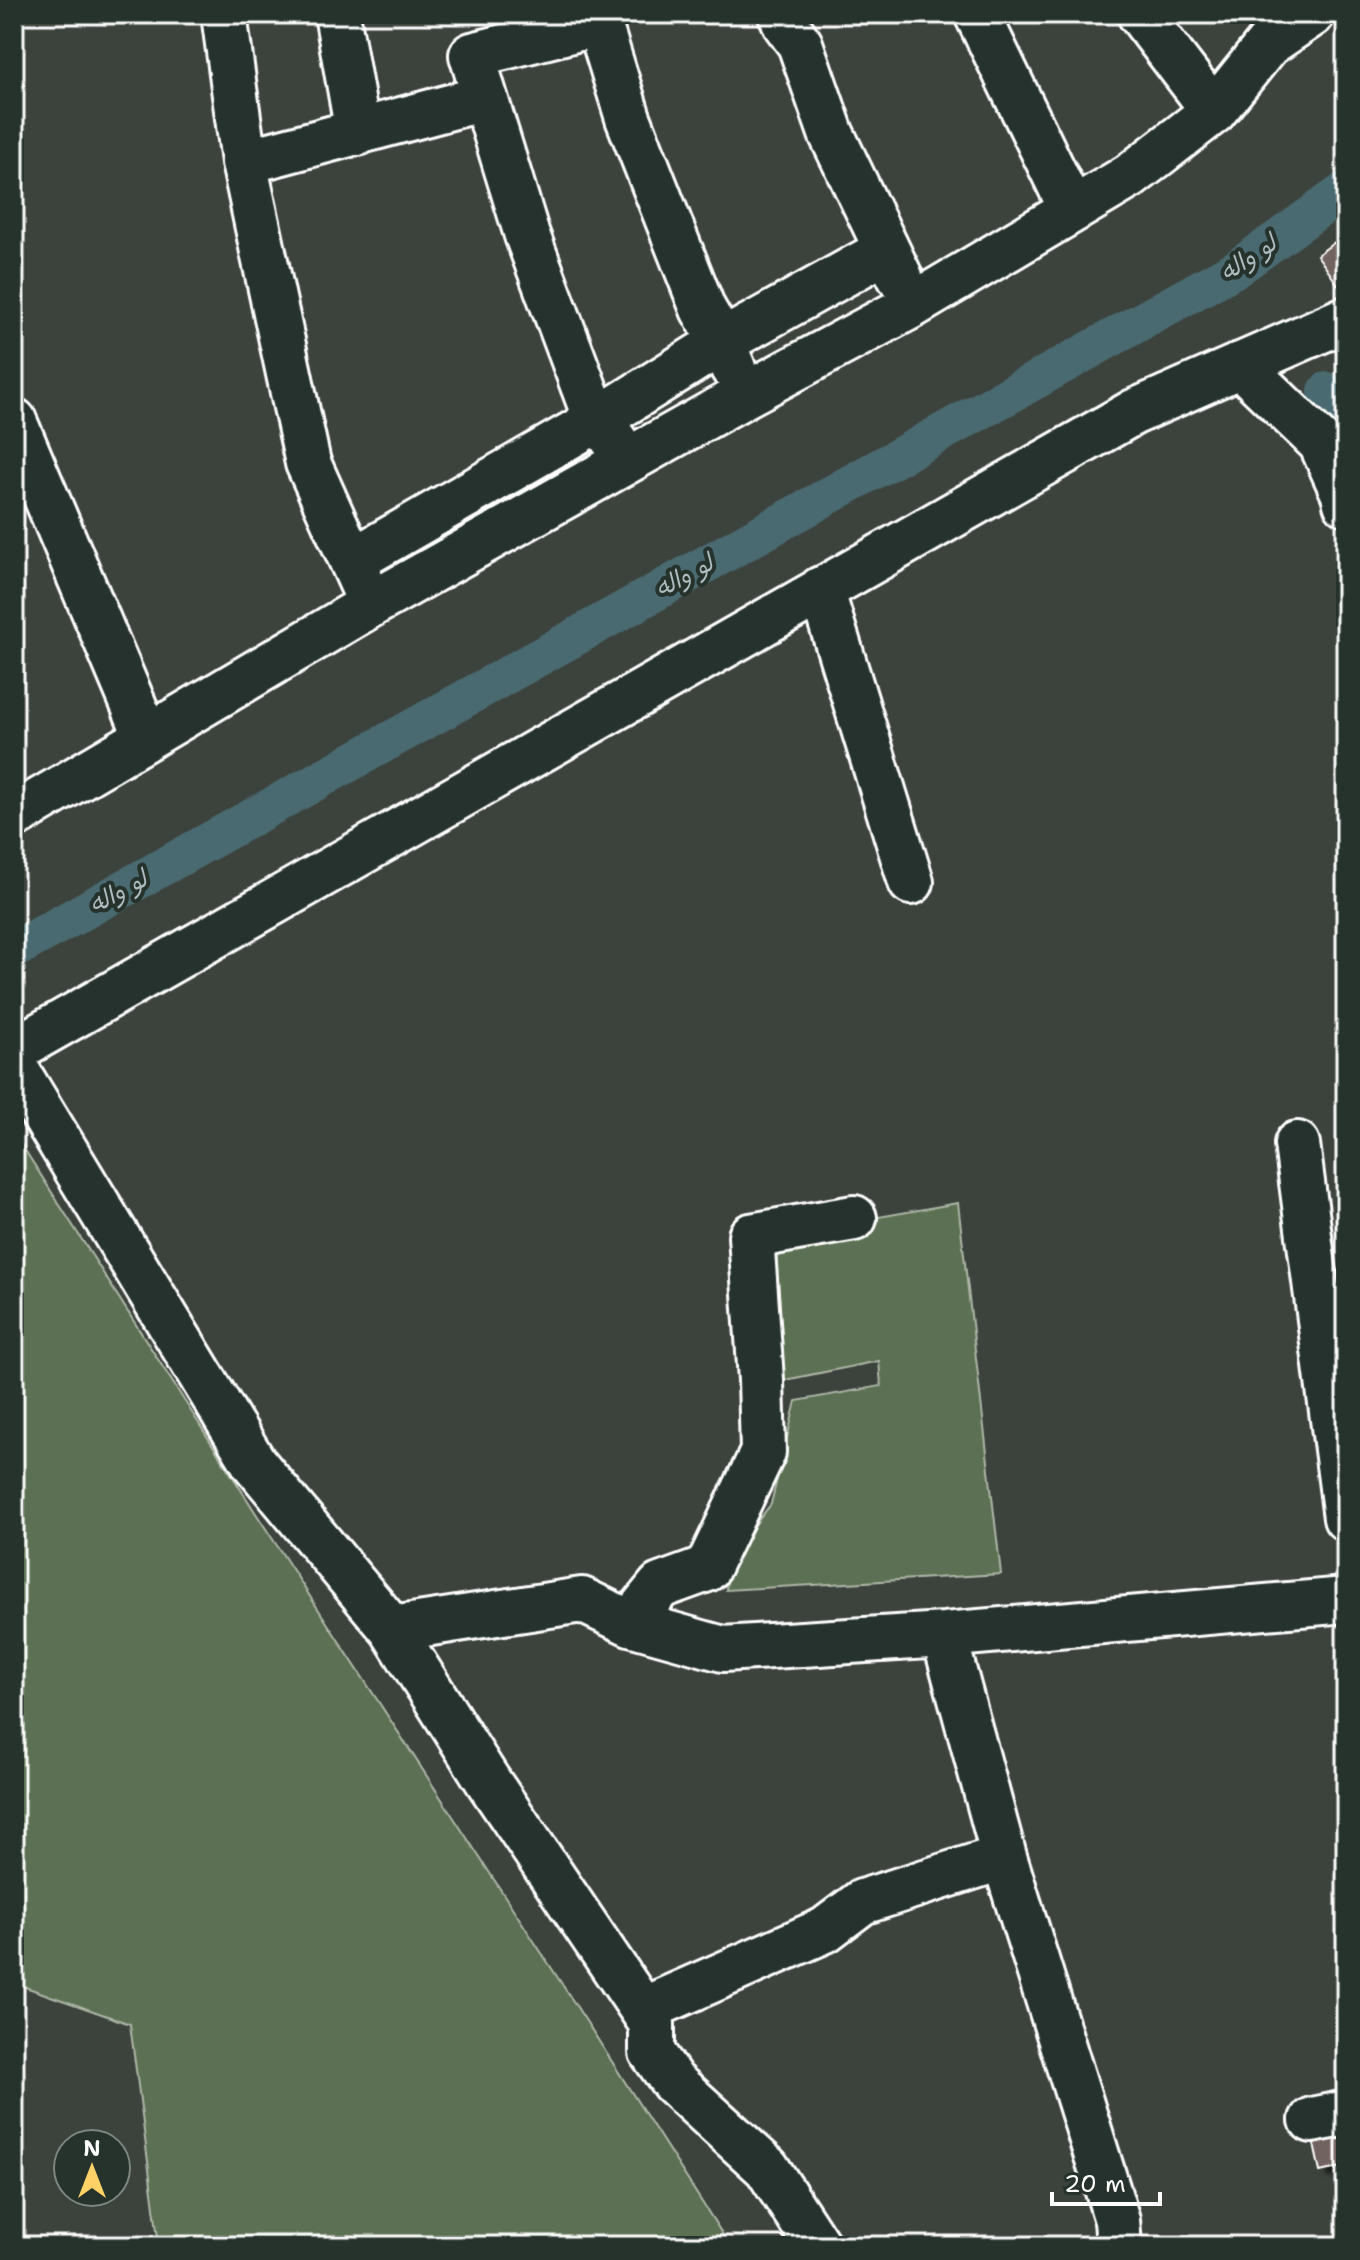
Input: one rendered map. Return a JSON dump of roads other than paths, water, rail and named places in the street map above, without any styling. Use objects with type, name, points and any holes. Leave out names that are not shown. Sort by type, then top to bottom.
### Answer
[{"type":"street","points":[[224,14],[244,162],[308,463],[372,604]]},
{"type":"street","points":[[337,14],[358,133]]},
{"type":"street","points":[[781,14],[800,44],[831,133],[913,305]]},
{"type":"street","points":[[977,14],[1072,210]]},
{"type":"street","points":[[1140,14],[1214,111]]},
{"type":"street","points":[[14,816],[372,604],[745,395],[913,305],[1130,176],[1214,111],[1268,44],[1312,14]]},
{"type":"street","points":[[629,462],[592,409],[527,235],[472,55],[597,18],[634,133],[703,309],[722,342],[745,395]]},
{"type":"street","points":[[244,162],[484,98]]},
{"type":"street","points":[[352,561],[599,419],[722,342],[887,250]]},
{"type":"street","points":[[14,1050],[1134,412],[1346,319]]},
{"type":"street","points":[[1240,365],[1321,443],[1346,503]]},
{"type":"street","points":[[14,421],[147,737]]},
{"type":"street","points":[[821,589],[911,882]]},
{"type":"street","points":[[14,1066],[254,1463],[392,1629],[488,1781],[643,2010],[652,2024],[652,2052],[673,2082],[767,2168],[818,2246]]},
{"type":"street","points":[[1297,1144],[1346,1518]]},
{"type":"street","points":[[630,1623],[660,1586],[707,1569],[763,1452],[751,1236],[854,1218]]},
{"type":"street","points":[[392,1629],[582,1600],[630,1623],[723,1649],[944,1635],[1346,1600]]},
{"type":"street","points":[[944,1635],[1004,1857],[1117,2220],[1119,2246]]},
{"type":"street","points":[[643,2010],[825,1930],[862,1902],[1004,1857]]},
{"type":"waterway","name":"لو واله","points":[[14,950],[1237,268],[1346,190]]},
{"type":"waterway","points":[[1327,391],[1346,412]]}]
